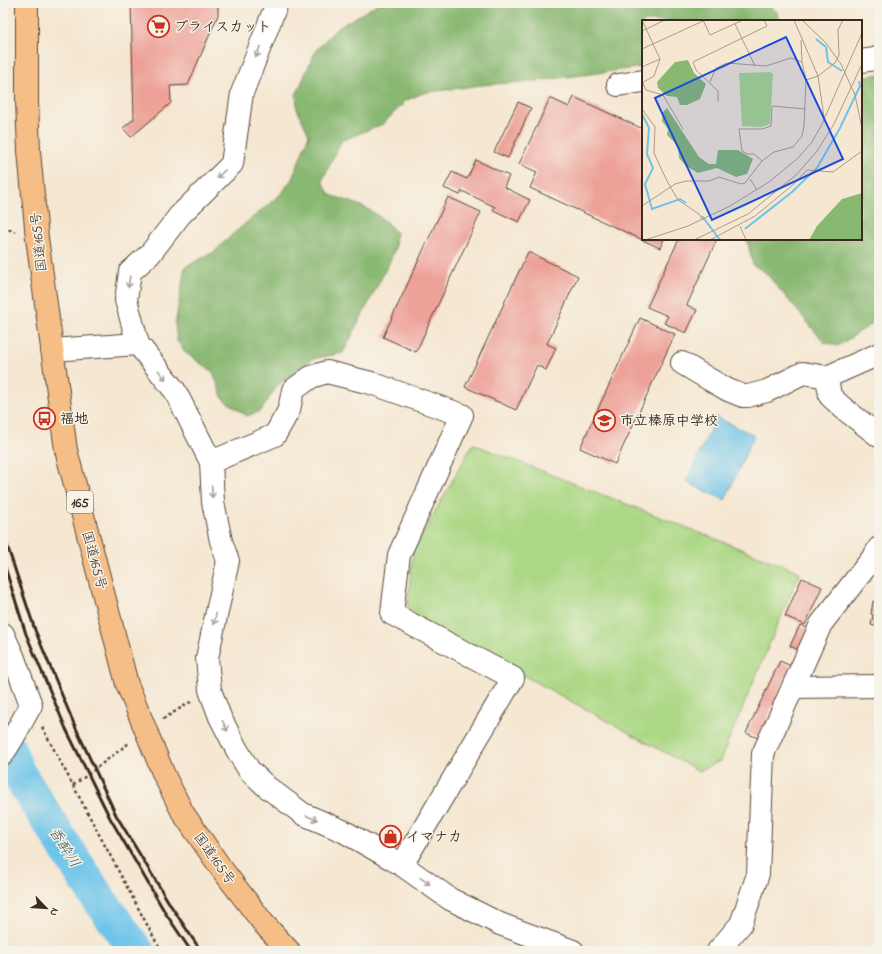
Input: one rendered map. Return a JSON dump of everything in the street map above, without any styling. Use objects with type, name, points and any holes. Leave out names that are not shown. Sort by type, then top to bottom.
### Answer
[{"type":"highway","name":"国道165号","points":[[27,3],[29,151],[36,238],[66,450],[127,684],[164,775],[183,813],[221,868],[264,924],[289,951]]},
{"type":"street","points":[[277,3],[242,93],[232,164],[180,215],[150,254],[130,272],[126,300],[138,344],[175,391],[211,462],[213,502],[221,541],[228,561],[207,658],[210,690],[220,717],[249,770],[267,787],[304,814],[343,831],[402,865],[450,899],[500,924],[573,951]]},
{"type":"street","points":[[862,61],[879,57]]},
{"type":"street","points":[[618,84],[642,81]]},
{"type":"street","points":[[52,350],[138,344]]},
{"type":"street","points":[[682,363],[728,390],[743,396],[748,396],[767,391],[803,373],[827,377],[879,354]]},
{"type":"street","points":[[211,462],[274,435],[288,410],[293,390],[311,377],[327,372],[371,383],[462,415],[399,555],[392,614],[513,678],[402,865]]},
{"type":"street","points":[[827,377],[830,396],[879,436]]},
{"type":"street","points":[[718,951],[741,924],[758,874],[763,754],[821,624],[879,548]]},
{"type":"street","points":[[3,634],[13,656],[26,713],[3,754]]},
{"type":"street","points":[[793,687],[879,686]]},
{"type":"path","points":[[145,730],[210,690]]},
{"type":"path","points":[[26,713],[73,785],[161,951]]},
{"type":"path","points":[[73,785],[116,753]]},
{"type":"green space","points":[[380,3],[522,3],[530,6],[539,3],[766,3],[777,12],[780,20],[642,20],[642,67],[537,81],[481,85],[423,93],[407,100],[383,124],[341,141],[322,181],[330,195],[364,207],[377,215],[396,232],[395,248],[390,261],[343,353],[312,359],[277,386],[261,411],[247,416],[223,399],[213,372],[186,353],[177,341],[175,325],[185,267],[214,252],[234,233],[282,193],[292,179],[309,135],[297,109],[296,95],[316,50],[337,28]]},
{"type":"green space","points":[[879,74],[879,319],[838,346],[824,342],[765,272],[753,265],[747,240],[862,240],[862,78]]},
{"type":"green space","points":[[473,444],[800,572],[720,761],[699,771],[407,612],[413,551]]},
{"type":"water","points":[[716,417],[754,435],[725,500],[686,482]]},
{"type":"building","points":[[131,3],[218,3],[218,15],[188,85],[170,86],[171,103],[131,137],[123,128],[134,119]]},
{"type":"building","points":[[574,97],[642,129],[642,240],[530,188],[537,172],[519,164],[550,98],[569,107]]},
{"type":"building","points":[[518,102],[531,108],[508,158],[494,152]]},
{"type":"building","points":[[476,160],[509,176],[504,187],[530,200],[519,222],[493,210],[495,207],[462,191],[460,195],[444,188],[452,172],[467,179]]},
{"type":"building","points":[[448,197],[481,212],[416,352],[383,337]]},
{"type":"building","points":[[643,240],[664,240],[660,248]]},
{"type":"building","points":[[679,240],[717,240],[687,305],[697,310],[686,333],[664,323],[668,316],[647,307]]},
{"type":"building","points":[[528,252],[578,276],[547,344],[556,348],[546,370],[537,365],[516,410],[465,387]]},
{"type":"building","points":[[640,318],[675,334],[615,464],[580,448]]},
{"type":"building","points":[[802,578],[822,587],[805,625],[785,616]]},
{"type":"building","points":[[878,588],[879,627],[871,625],[873,601],[876,602]]},
{"type":"building","points":[[800,625],[809,629],[799,650],[790,646]]},
{"type":"building","points":[[780,661],[791,666],[758,738],[746,733]]},
{"type":"waterway","name":"香酔川","points":[[3,736],[18,773],[96,895],[137,951]]},
{"type":"railway","points":[[3,533],[35,630],[74,724],[116,815],[171,906],[201,951]]},
{"type":"railway","points":[[3,561],[26,634],[66,729],[110,818],[166,914],[191,951]]},
{"type":"place","name":"プライスカット","points":[[159,26]]},
{"type":"place","name":"福地","points":[[44,418]]},
{"type":"place","name":"市立榛原中学校","points":[[604,420]]},
{"type":"place","name":"イマナカ","points":[[391,836]]}]
